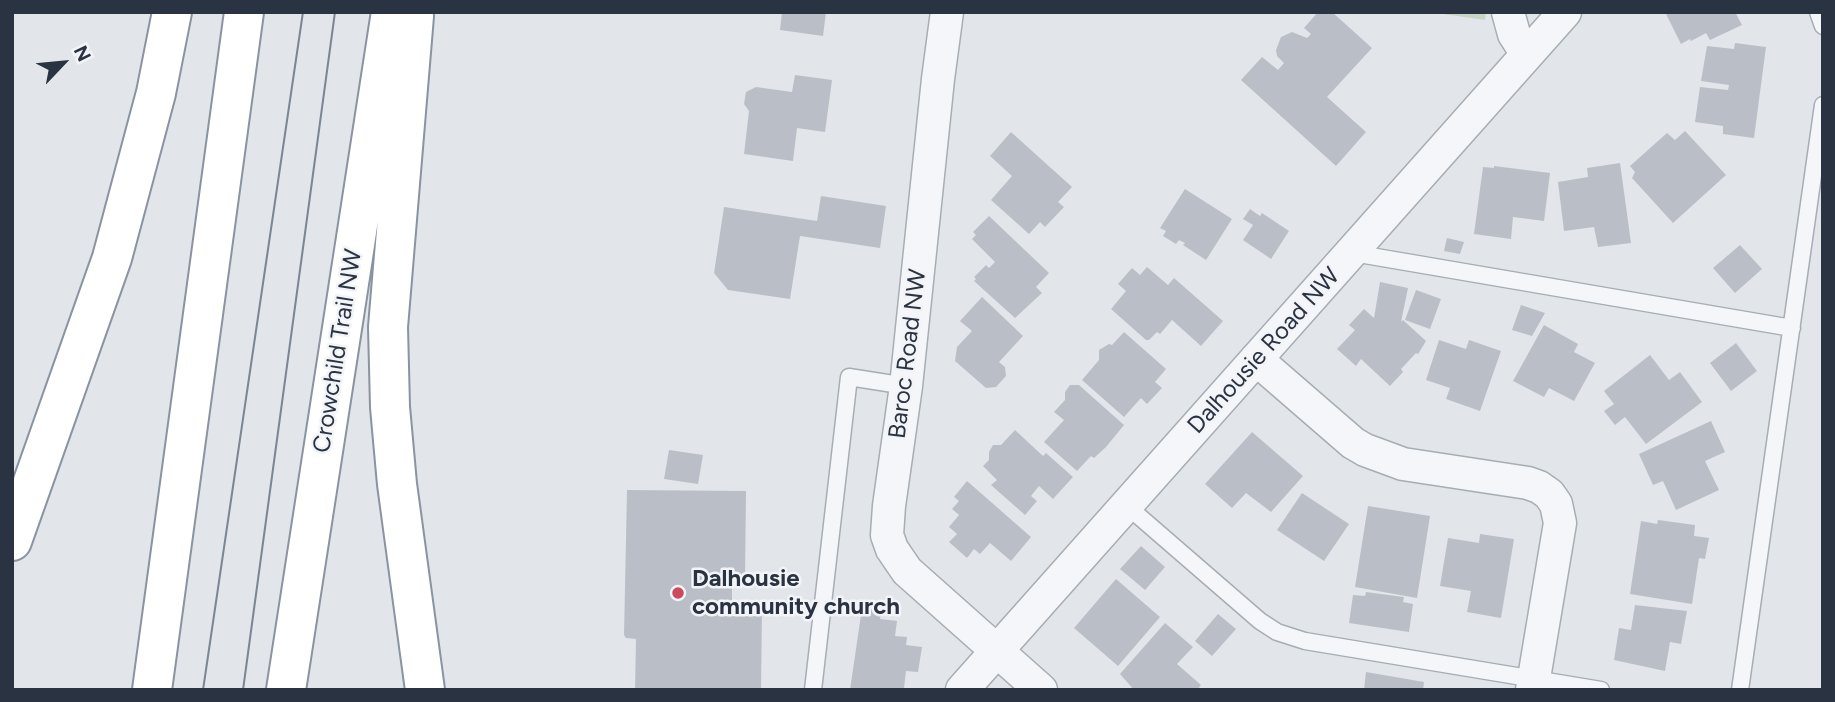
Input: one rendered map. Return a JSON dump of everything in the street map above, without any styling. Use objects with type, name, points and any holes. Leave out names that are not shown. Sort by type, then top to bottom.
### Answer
[{"type":"highway","points":[[12,541],[112,258],[156,93],[172,12]]},
{"type":"highway","points":[[152,690],[244,12]]},
{"type":"highway","name":"Crowchild Trail NW","points":[[286,690],[391,12]]},
{"type":"highway","points":[[414,12],[388,327],[390,407],[397,484],[425,690]]},
{"type":"street","name":"Baroc Road NW","points":[[947,12],[887,535],[892,549],[907,571],[1041,690]]},
{"type":"street","points":[[1508,12],[1514,34],[1527,54]]},
{"type":"street","name":"Dalhousie Road NW","points":[[962,690],[1565,12]]},
{"type":"street","points":[[1256,359],[1353,443],[1365,450],[1403,464],[1528,483],[1549,494],[1556,503],[1560,523],[1533,684]]},
{"type":"lane","points":[[1818,12],[1823,26]]},
{"type":"lane","points":[[1740,690],[1823,105]]},
{"type":"lane","points":[[1353,253],[1791,328]]},
{"type":"lane","points":[[814,690],[849,377],[906,386]]},
{"type":"lane","points":[[1126,505],[1260,621],[1278,632],[1305,641],[1533,684],[1601,690]]},
{"type":"green space","points":[[1429,12],[1486,12],[1485,20]]},
{"type":"building","points":[[782,12],[826,12],[823,36],[780,30]]},
{"type":"building","points":[[1318,12],[1332,12],[1372,48],[1327,97],[1366,132],[1336,166],[1241,80],[1262,57],[1278,70],[1284,63],[1277,56],[1276,50],[1281,37],[1292,32],[1307,38],[1311,34],[1304,28]]},
{"type":"building","points":[[1665,12],[1735,12],[1742,25],[1710,40],[1706,33],[1681,44]]},
{"type":"building","points":[[1735,43],[1766,47],[1754,138],[1723,134],[1723,126],[1695,122],[1700,87],[1728,90],[1729,85],[1701,81],[1707,46],[1734,49]]},
{"type":"building","points":[[795,75],[832,80],[825,132],[797,128],[793,161],[744,154],[749,111],[744,104],[746,92],[756,87],[792,92]]},
{"type":"building","points":[[1685,131],[1726,175],[1673,223],[1632,178],[1635,172],[1630,166],[1667,133],[1675,140]]},
{"type":"building","points":[[1011,132],[1072,187],[1058,202],[1064,207],[1045,227],[1040,222],[1029,234],[991,200],[1012,176],[990,156]]},
{"type":"building","points":[[1620,163],[1631,243],[1598,247],[1594,227],[1564,231],[1558,182],[1588,177],[1587,168]]},
{"type":"building","points":[[1483,167],[1550,173],[1544,221],[1513,217],[1511,239],[1474,234]]},
{"type":"building","points":[[1185,189],[1232,219],[1206,260],[1183,245],[1185,243],[1179,240],[1176,244],[1163,236],[1166,231],[1160,228]]},
{"type":"building","points":[[821,196],[886,206],[880,248],[800,236],[790,299],[728,290],[714,273],[724,207],[817,221]]},
{"type":"building","points":[[1250,209],[1260,216],[1262,213],[1289,231],[1271,259],[1243,240],[1253,225],[1243,219]]},
{"type":"building","points":[[989,216],[1049,273],[1036,287],[1042,293],[1015,318],[974,281],[974,277],[986,265],[989,268],[995,262],[972,239],[976,235],[973,232]]},
{"type":"building","points":[[1447,238],[1464,242],[1460,254],[1444,251]]},
{"type":"building","points":[[1740,245],[1762,269],[1735,293],[1713,268]]},
{"type":"building","points":[[1147,267],[1168,285],[1174,278],[1223,321],[1201,346],[1172,320],[1160,334],[1157,332],[1146,340],[1111,309],[1126,291],[1118,284],[1132,268],[1140,275]]},
{"type":"building","points":[[1380,282],[1408,288],[1401,322],[1403,320],[1426,341],[1390,386],[1361,359],[1356,366],[1337,349],[1355,330],[1349,325],[1364,309],[1374,318]]},
{"type":"building","points":[[1416,290],[1441,299],[1430,329],[1405,320]]},
{"type":"building","points":[[982,297],[1023,336],[999,362],[1005,367],[1006,376],[996,387],[986,388],[955,361],[957,347],[972,331],[960,321]]},
{"type":"building","points":[[1521,305],[1545,313],[1532,336],[1512,330]]},
{"type":"building","points":[[1544,325],[1578,344],[1574,352],[1595,363],[1574,401],[1549,388],[1544,397],[1513,381]]},
{"type":"building","points":[[1124,332],[1166,369],[1155,382],[1162,388],[1147,404],[1141,398],[1124,417],[1082,380],[1099,360],[1099,350],[1112,345]]},
{"type":"building","points":[[1439,340],[1466,349],[1469,340],[1501,351],[1480,411],[1446,399],[1450,388],[1426,380]]},
{"type":"building","points":[[1736,343],[1757,371],[1731,391],[1710,363]]},
{"type":"building","points":[[1650,355],[1669,380],[1680,372],[1702,402],[1646,444],[1625,417],[1615,425],[1604,411],[1614,404],[1604,391]]},
{"type":"building","points":[[1070,385],[1079,385],[1124,425],[1106,447],[1094,458],[1091,456],[1077,471],[1044,442],[1064,420],[1054,412],[1065,400],[1065,392]]},
{"type":"building","points":[[1711,421],[1725,452],[1705,461],[1719,490],[1676,510],[1663,481],[1653,485],[1639,454]]},
{"type":"building","points":[[1015,430],[1043,456],[1046,453],[1073,477],[1053,499],[1039,486],[1031,496],[1037,501],[1025,515],[991,485],[997,480],[983,466],[989,460],[993,445],[1001,445]]},
{"type":"building","points":[[1252,432],[1303,476],[1271,512],[1246,493],[1232,508],[1205,484]]},
{"type":"building","points":[[669,450],[703,455],[698,484],[664,479]]},
{"type":"building","points":[[967,481],[1031,537],[1011,561],[990,543],[980,554],[974,549],[967,558],[949,542],[957,534],[949,527],[959,515],[952,509],[959,501],[954,497]]},
{"type":"building","name":"Dalhousie community church","points":[[627,490],[746,491],[745,580],[732,579],[732,606],[759,607],[762,610],[761,690],[635,690],[636,639],[626,638],[624,635]]},
{"type":"building","points":[[1302,493],[1349,524],[1324,561],[1277,530]]},
{"type":"building","points":[[1368,506],[1430,516],[1417,598],[1355,587]]},
{"type":"building","points":[[1658,520],[1695,525],[1694,536],[1709,538],[1705,559],[1699,558],[1692,604],[1630,594],[1641,521],[1657,524]]},
{"type":"building","points":[[1480,534],[1514,539],[1501,618],[1467,612],[1471,591],[1440,586],[1448,538],[1479,543]]},
{"type":"building","points":[[1141,546],[1165,567],[1145,590],[1120,569]]},
{"type":"building","points":[[1116,579],[1160,617],[1118,666],[1074,628]]},
{"type":"building","points":[[1366,592],[1404,597],[1403,602],[1413,604],[1409,632],[1349,623],[1353,595],[1365,596]]},
{"type":"building","points":[[1635,605],[1687,611],[1681,644],[1670,642],[1665,671],[1614,660],[1619,628],[1631,630]]},
{"type":"building","points":[[862,608],[882,610],[880,619],[897,621],[895,636],[907,637],[906,645],[922,647],[918,672],[906,671],[904,688],[850,690]]},
{"type":"building","points":[[1218,614],[1236,629],[1212,656],[1195,641]]},
{"type":"building","points":[[1165,623],[1193,647],[1177,664],[1201,685],[1197,690],[1134,690],[1120,674]]},
{"type":"building","points":[[1366,672],[1424,682],[1423,690],[1364,690]]},
{"type":"tram line","points":[[203,690],[303,12]]},
{"type":"tram line","points":[[243,690],[335,12]]},
{"type":"place","name":"Dalhousie community church","points":[[678,593]]}]
